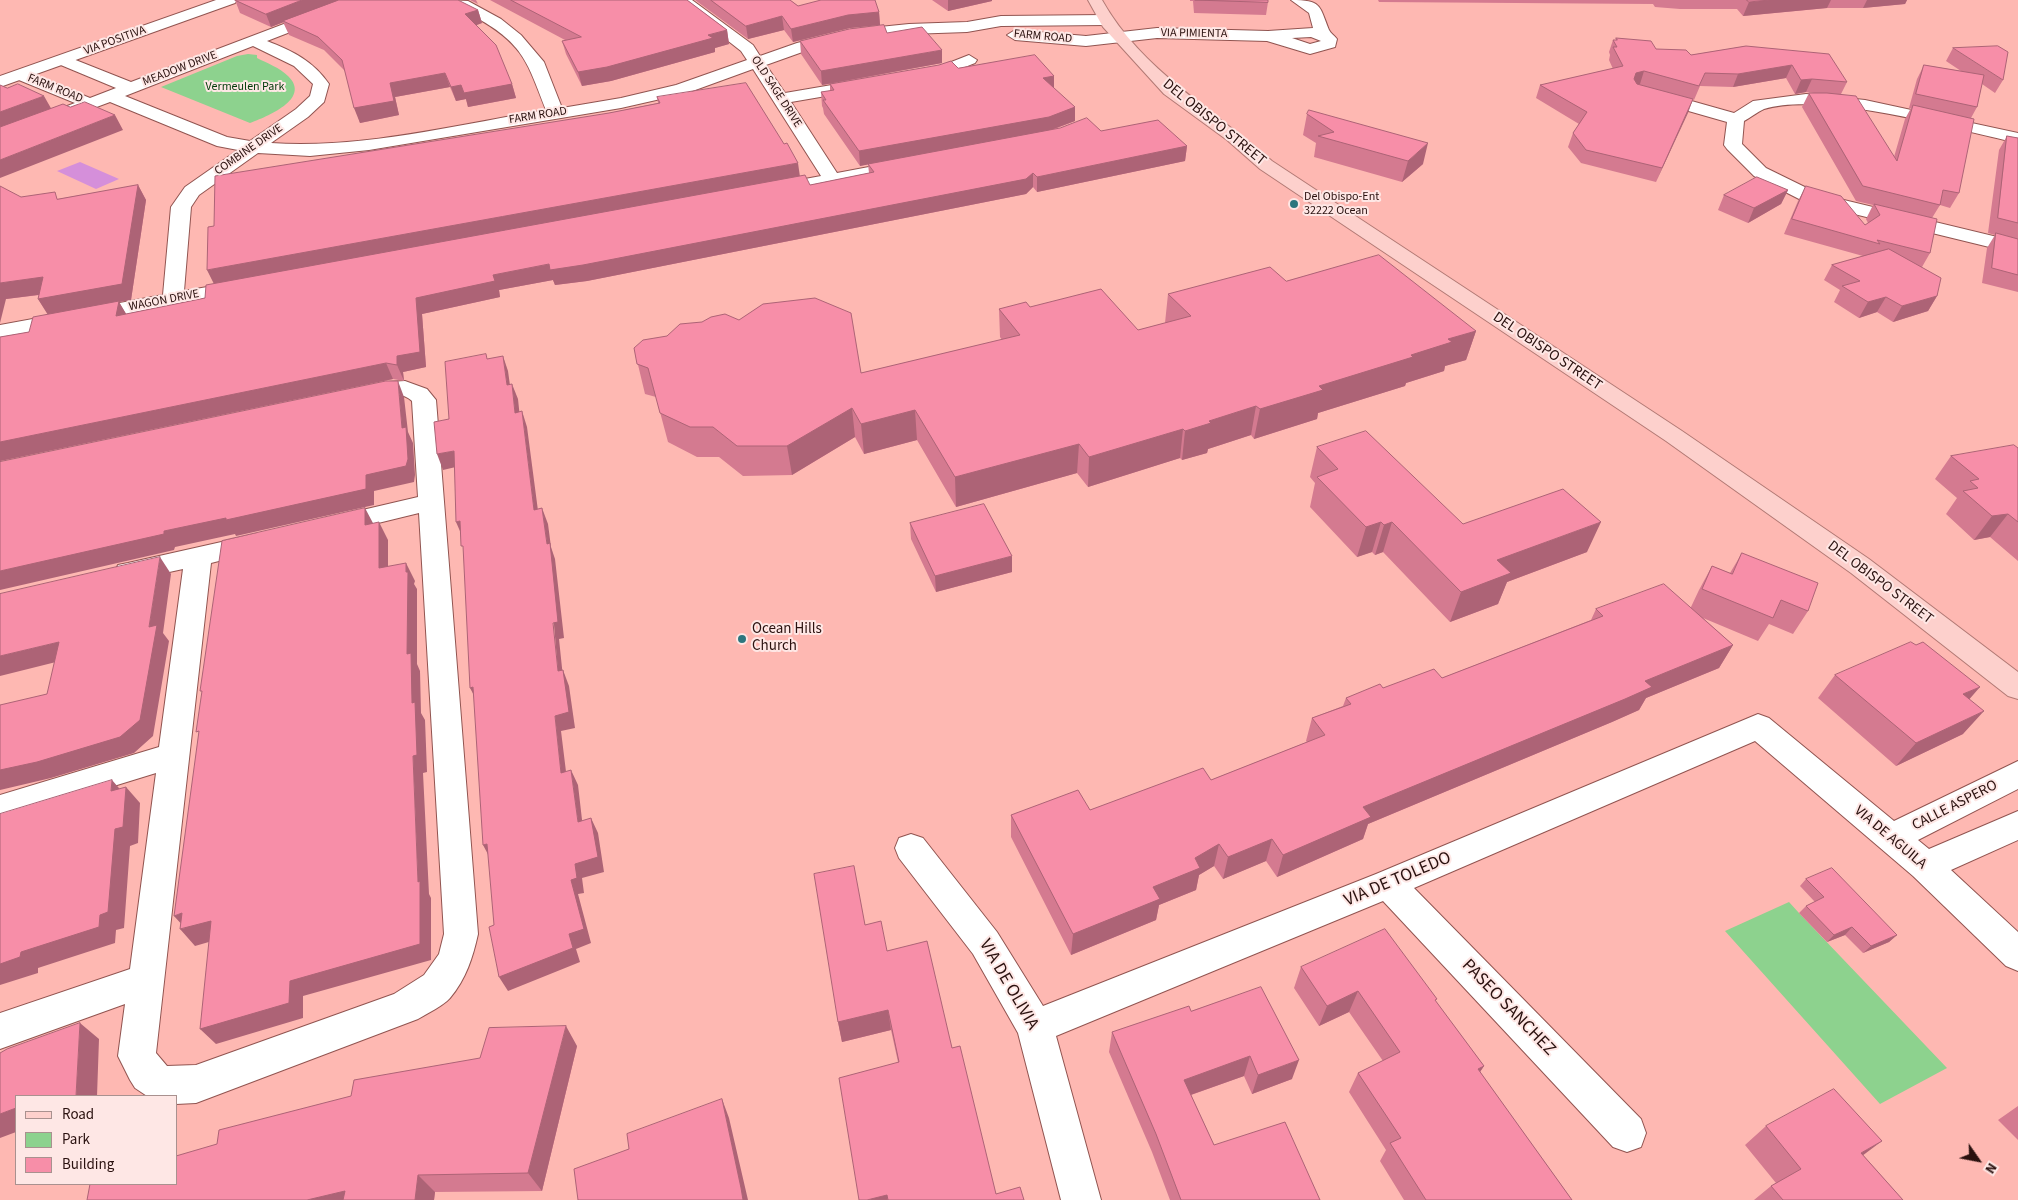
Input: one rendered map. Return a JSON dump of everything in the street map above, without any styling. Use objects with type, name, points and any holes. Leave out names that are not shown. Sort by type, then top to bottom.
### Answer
[{"type":"main road","name":"DEL OBISPO STREET","points":[[1095,0],[1113,29],[1170,90],[1233,136],[1266,165],[1690,447],[1860,566],[2018,688]]},
{"type":"street","name":"VIA POSITIVA","points":[[0,82],[230,0]]},
{"type":"street","name":"MEADOW DRIVE","points":[[0,138],[360,0]]},
{"type":"street","points":[[451,0],[483,14],[510,34],[532,57],[556,113]]},
{"type":"street","name":"OLD SAGE DRIVE","points":[[683,0],[747,48],[832,179]]},
{"type":"street","points":[[1298,13],[1316,11],[1322,35]]},
{"type":"street","name":"VIA PIMIENTA","points":[[1113,29],[1156,33],[1268,36],[1310,48],[1329,44],[1329,39],[1298,13],[1268,36]]},
{"type":"street","name":"FARM ROAD","points":[[111,96],[223,142],[252,147],[310,151],[359,146],[621,103],[681,89],[803,46],[850,36],[909,29],[966,27],[1001,21],[1113,29]]},
{"type":"street","name":"FARM ROAD","points":[[966,27],[989,32],[1046,39],[1086,41],[1113,29]]},
{"type":"street","name":"COMBINE DRIVE","points":[[173,299],[181,207],[192,191],[302,113],[318,98],[321,84],[314,71],[300,61],[254,41]]},
{"type":"street","name":"FARM ROAD","points":[[62,60],[131,88]]},
{"type":"street","points":[[901,78],[939,72],[969,60]]},
{"type":"street","name":"FARM ROAD","points":[[20,75],[91,104]]},
{"type":"street","points":[[780,99],[882,81]]},
{"type":"street","points":[[1639,91],[1736,119],[1759,105],[1806,99],[1865,105],[2018,138]]},
{"type":"street","points":[[1736,119],[1733,145],[1760,172],[1812,198],[2018,248]]},
{"type":"street","points":[[753,193],[928,161]]},
{"type":"street","name":"WAGON DRIVE","points":[[0,332],[262,283]]},
{"type":"street","points":[[198,556],[137,1056],[147,1076],[164,1086],[196,1084],[405,1007],[437,987],[455,960],[462,934],[424,400],[420,393],[410,388],[393,388],[339,400]]},
{"type":"street","points":[[305,532],[431,502]]},
{"type":"street","points":[[104,578],[276,538]]},
{"type":"street","name":"VIA DE AGUILA","points":[[1758,726],[1924,866],[2018,955]]},
{"type":"street","name":"VIA DE TOLEDO","points":[[1035,1027],[1388,884],[1758,726]]},
{"type":"street","points":[[0,808],[174,756]]},
{"type":"street","name":"CALLE ASPERO","points":[[1891,838],[2018,774]]},
{"type":"street","points":[[1924,866],[2018,825]]},
{"type":"street","name":"VIA DE OLIVIA","points":[[911,848],[985,943],[1035,1027],[1081,1200]]},
{"type":"street","name":"PASEO SANCHEZ","points":[[1388,884],[1627,1133]]},
{"type":"street","points":[[0,1030],[147,980]]},
{"type":"green space","name":"Vermeulen Park","points":[[257,55],[257,58],[285,73],[294,84],[294,92],[291,99],[284,106],[250,123],[161,87],[237,56]]},
{"type":"green space","points":[[1789,902],[1947,1068],[1880,1104],[1725,931]]},
{"type":"shaded area","points":[[80,162],[119,179],[96,189],[57,171]]},
{"type":"building","points":[[235,0],[302,0],[266,14]]},
{"type":"building","points":[[339,0],[458,0],[478,10],[465,14],[496,45],[512,84],[464,93],[461,85],[451,87],[445,73],[390,83],[394,101],[354,108],[342,60],[318,37],[283,21]]},
{"type":"building","points":[[511,0],[687,0],[727,30],[708,35],[713,38],[607,67],[578,72],[562,41],[581,37]]},
{"type":"building","points":[[711,0],[790,0],[798,6],[821,0],[875,0],[879,12],[848,15],[791,29],[782,16],[746,26]]},
{"type":"building","points":[[1195,0],[1268,0],[1268,2]]},
{"type":"building","points":[[1747,0],[1770,0],[1749,2]]},
{"type":"building","points":[[884,25],[887,33],[922,27],[942,50],[821,71],[800,41],[849,29]]},
{"type":"building","points":[[1616,38],[1651,41],[1656,49],[1686,50],[1691,55],[1746,46],[1829,54],[1847,82],[1801,80],[1792,65],[1738,74],[1705,73],[1699,86],[1644,71],[1636,73],[1634,79],[1637,84],[1693,99],[1662,168],[1586,150],[1573,133],[1587,112],[1540,85],[1623,66],[1613,47],[1617,47],[1613,40],[1617,40]]},
{"type":"building","points":[[1998,46],[2008,52],[2003,80],[1953,48]]},
{"type":"building","points":[[1035,55],[1054,76],[1043,78],[1075,107],[1049,117],[859,151],[823,100],[826,100],[821,92],[834,90],[830,84],[939,65],[951,61],[958,68]]},
{"type":"building","points":[[1924,65],[1984,75],[1977,107],[1916,94]]},
{"type":"building","points":[[746,83],[784,144],[787,143],[798,163],[207,270],[208,227],[214,226],[215,176],[609,113],[660,103],[657,97]]},
{"type":"building","points":[[18,84],[44,96],[0,112],[0,85],[7,88]]},
{"type":"building","points":[[1809,93],[1856,96],[1897,161],[1913,105],[1974,119],[1959,193],[1943,190],[1940,205],[1863,186]]},
{"type":"building","points":[[85,102],[115,115],[0,160],[0,127],[63,104],[70,107]]},
{"type":"building","points":[[1309,110],[1428,143],[1408,161],[1318,136],[1334,132],[1307,114]]},
{"type":"building","points":[[1087,118],[1101,131],[1158,120],[1187,146],[1037,177],[1033,173],[1026,179],[583,265],[550,270],[549,264],[493,275],[495,281],[416,298],[420,352],[397,356],[397,365],[386,363],[0,442],[0,337],[29,332],[33,317],[119,301],[116,316],[205,298],[206,285],[805,175],[810,185],[874,172],[868,164],[1060,128]]},
{"type":"building","points":[[2007,136],[2018,138],[2018,223],[1998,218]]},
{"type":"building","points":[[1757,177],[1788,190],[1754,208],[1724,195]]},
{"type":"building","points":[[138,185],[122,284],[38,299],[43,277],[0,283],[0,186],[21,197],[55,192],[57,199]]},
{"type":"building","points":[[1806,186],[1841,196],[1865,225],[1880,215],[1874,204],[1937,219],[1930,253],[1877,240],[1880,244],[1792,219]]},
{"type":"building","points":[[1996,233],[2018,239],[2018,275],[1992,268]]},
{"type":"building","points":[[1889,249],[1941,278],[1937,296],[1902,306],[1886,297],[1868,302],[1842,286],[1860,281],[1832,265]]},
{"type":"building","points":[[1379,255],[1476,331],[1448,339],[1452,342],[1411,355],[1413,357],[1319,386],[1323,390],[1260,409],[1256,406],[1185,431],[1183,429],[1089,457],[1079,444],[955,477],[915,410],[861,424],[852,408],[787,446],[737,446],[713,427],[690,427],[660,413],[648,368],[637,364],[634,348],[643,340],[667,336],[680,324],[702,322],[711,317],[725,314],[739,320],[763,304],[815,298],[851,313],[861,373],[1020,335],[999,309],[1026,302],[1030,307],[1101,289],[1138,330],[1191,316],[1168,294],[1270,267],[1286,281]]},
{"type":"building","points":[[486,354],[487,359],[503,356],[507,385],[512,384],[515,413],[522,411],[534,510],[542,508],[547,544],[550,543],[558,622],[553,623],[558,671],[563,670],[569,712],[555,716],[561,773],[571,770],[578,822],[591,818],[598,857],[575,864],[577,878],[571,880],[584,929],[569,934],[573,948],[499,977],[489,927],[494,925],[487,844],[483,845],[473,687],[470,688],[463,546],[461,546],[460,521],[456,522],[454,451],[437,454],[434,422],[449,419],[445,362]]},
{"type":"building","points":[[386,381],[398,381],[402,428],[406,427],[408,459],[406,466],[366,475],[366,489],[226,520],[226,518],[164,531],[164,534],[0,571],[0,462]]},
{"type":"building","points":[[1366,431],[1463,524],[1563,489],[1601,522],[1497,560],[1511,573],[1461,592],[1392,522],[1384,525],[1381,522],[1366,527],[1317,477],[1338,469],[1317,447]]},
{"type":"building","points":[[2014,445],[2018,448],[2018,522],[2008,514],[1992,516],[1963,491],[1978,488],[1970,481],[1979,479],[1951,456]]},
{"type":"building","points":[[984,504],[1012,556],[935,576],[910,523]]},
{"type":"building","points":[[365,508],[365,525],[379,522],[379,568],[406,563],[406,572],[408,572],[407,654],[411,653],[412,703],[415,702],[417,755],[413,756],[418,882],[420,881],[420,944],[290,981],[289,1003],[200,1029],[211,921],[180,929],[182,913],[174,916],[199,731],[196,732],[202,691],[200,691],[222,541]]},
{"type":"building","points":[[1742,553],[1818,583],[1808,611],[1781,600],[1773,618],[1702,589],[1712,566],[1732,574]]},
{"type":"building","points":[[160,557],[149,627],[157,625],[140,720],[120,737],[37,762],[0,770],[0,705],[47,694],[59,642],[0,656],[0,594]]},
{"type":"building","points":[[1664,584],[1733,645],[1645,681],[1652,687],[1625,699],[1363,807],[1371,817],[1283,855],[1272,839],[1228,857],[1219,844],[1195,858],[1200,868],[1153,887],[1160,899],[1073,934],[1011,815],[1078,790],[1090,810],[1203,768],[1211,780],[1325,735],[1312,718],[1351,704],[1346,698],[1380,684],[1383,688],[1434,669],[1442,678],[1603,616],[1596,609]]},
{"type":"building","points":[[1911,642],[1916,645],[1923,642],[1980,687],[1963,694],[1984,711],[1916,743],[1835,675]]},
{"type":"building","points":[[112,780],[111,791],[126,787],[123,827],[115,829],[108,912],[100,915],[99,927],[21,952],[20,957],[0,964],[0,814]]},
{"type":"building","points":[[854,866],[865,925],[881,921],[887,951],[927,941],[952,1048],[960,1046],[996,1194],[1020,1187],[1024,1200],[888,1200],[887,1195],[859,1200],[839,1078],[899,1062],[888,1010],[838,1022],[814,874]]},
{"type":"building","points":[[1832,868],[1897,935],[1871,946],[1852,927],[1834,935],[1806,906],[1824,897],[1806,879]]},
{"type":"building","points":[[1385,929],[1484,1066],[1478,1069],[1572,1200],[1426,1200],[1390,1143],[1401,1138],[1358,1073],[1400,1052],[1358,991],[1327,1006],[1301,967]]},
{"type":"building","points":[[1261,987],[1299,1060],[1258,1075],[1250,1056],[1184,1080],[1214,1145],[1285,1122],[1320,1200],[1181,1200],[1156,1134],[1112,1032],[1189,1006],[1191,1011]]},
{"type":"building","points":[[80,1023],[76,1095],[15,1095],[15,1108],[0,1114],[0,1053]]},
{"type":"building","points":[[566,1026],[528,1173],[418,1175],[415,1200],[343,1200],[345,1191],[307,1200],[87,1200],[90,1185],[178,1185],[178,1155],[217,1144],[219,1130],[351,1096],[354,1080],[480,1058],[489,1028]]},
{"type":"building","points":[[1834,1089],[1882,1141],[1861,1153],[1903,1200],[1783,1200],[1771,1186],[1801,1169],[1766,1126]]},
{"type":"building","points":[[722,1099],[743,1200],[578,1200],[574,1169],[629,1149],[627,1134]]},
{"type":"place","name":"Del Obispo-Ent 32222 Ocean","points":[[1294,204]]},
{"type":"place","name":"Ocean Hills Church","points":[[742,639]]}]
